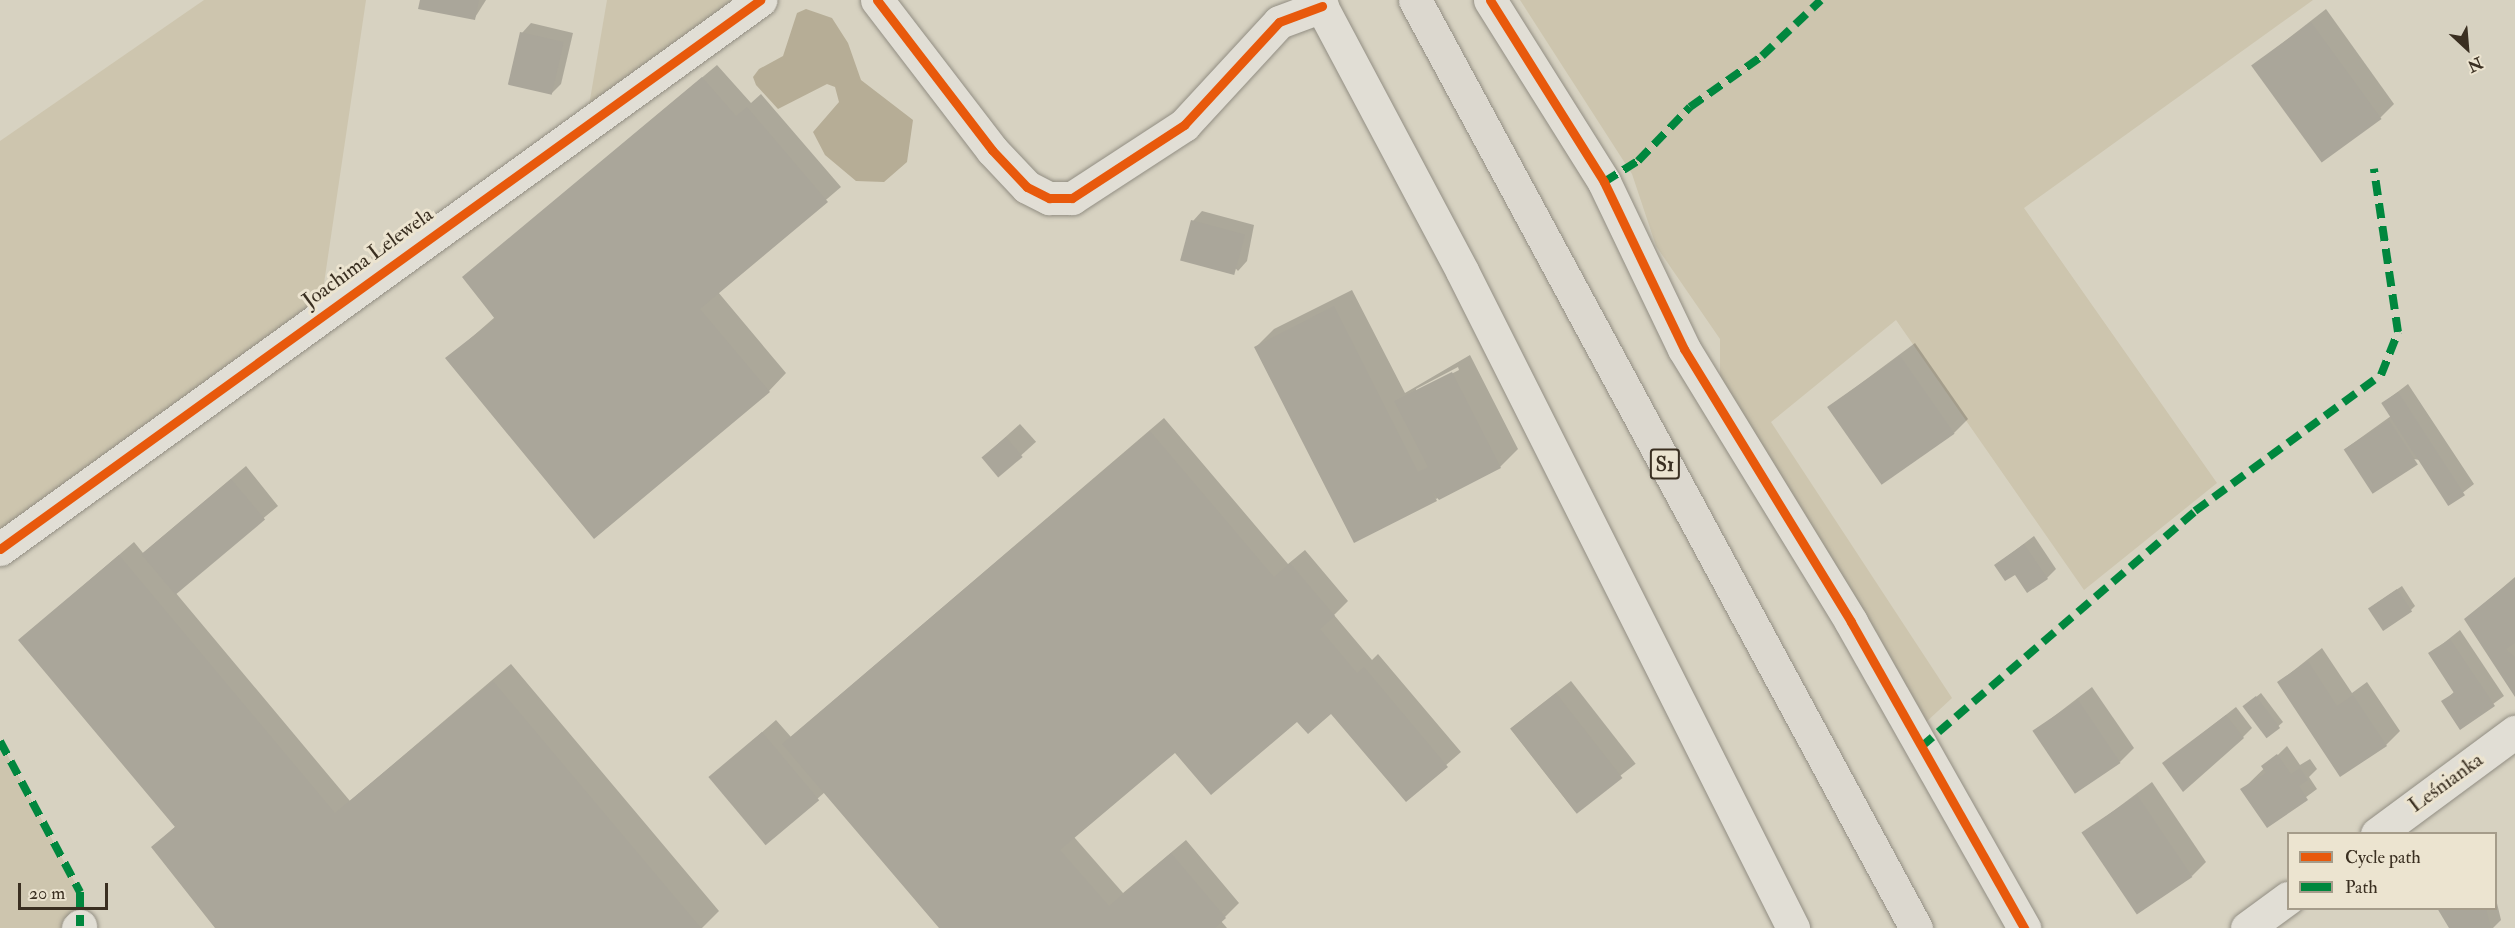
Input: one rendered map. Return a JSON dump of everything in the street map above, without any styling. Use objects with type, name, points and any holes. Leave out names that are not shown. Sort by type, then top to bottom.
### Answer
[{"type":"highway","name":"S1","points":[[1415,0],[1916,928]]},
{"type":"street","name":"Joachima Lelewela","points":[[0,549],[760,0]]},
{"type":"street","points":[[877,0],[992,150],[1028,187],[1049,198],[1072,198],[1184,125],[1279,22],[1320,3],[1462,271],[1792,928]]},
{"type":"street","points":[[1490,0],[1604,182],[1684,349],[1851,622],[2024,928]]},
{"type":"street","name":"Leśnianka","points":[[2379,832],[2515,732]]},
{"type":"street","points":[[2247,928],[2287,899]]},
{"type":"shaded area","points":[[204,0],[366,0],[319,317],[0,549],[0,141]]},
{"type":"shaded area","points":[[607,0],[760,0],[586,123]]},
{"type":"shaded area","points":[[1520,0],[2313,0],[2024,208],[2217,483],[2084,590],[1896,320],[1771,422],[1952,698],[1924,724],[1720,390],[1720,339],[1656,246],[1632,174]]},
{"type":"shaded area","points":[[806,9],[832,18],[848,43],[861,80],[913,120],[907,162],[884,182],[856,181],[825,155],[813,132],[839,102],[835,87],[827,84],[778,109],[756,85],[753,77],[759,69],[783,56],[797,13]]},
{"type":"shaded area","points":[[0,741],[80,892],[78,928],[0,928]]},
{"type":"building","points":[[420,0],[479,0],[475,20],[418,9]]},
{"type":"building","points":[[2311,22],[2382,119],[2322,163],[2251,65]]},
{"type":"building","points":[[520,32],[564,42],[552,95],[508,85]]},
{"type":"building","points":[[702,77],[736,116],[747,107],[828,202],[700,309],[770,392],[594,539],[445,358],[495,319],[462,277]]},
{"type":"building","points":[[1191,220],[1245,234],[1234,275],[1180,261]]},
{"type":"building","points":[[1334,306],[1418,472],[1428,467],[1394,401],[1452,372],[1501,468],[1439,500],[1432,491],[1437,501],[1354,543],[1254,347]]},
{"type":"building","points":[[1900,356],[1954,434],[1882,485],[1827,407]]},
{"type":"building","points":[[2398,392],[2465,495],[2448,506],[2381,403]]},
{"type":"building","points":[[2389,420],[2418,464],[2373,494],[2344,449]]},
{"type":"building","points":[[1150,431],[1274,577],[1290,563],[1335,616],[1320,629],[1357,673],[1364,667],[1448,767],[1406,802],[1331,714],[1308,734],[1297,722],[1211,795],[1175,753],[1060,850],[1109,906],[1171,853],[1226,918],[1215,928],[939,928],[782,744]]},
{"type":"building","points":[[1006,437],[1023,457],[998,477],[981,458]]},
{"type":"building","points":[[231,479],[265,520],[175,595],[141,554]]},
{"type":"building","points":[[2024,544],[2048,579],[2027,593],[2015,575],[2005,581],[1994,565]]},
{"type":"building","points":[[119,555],[335,813],[493,681],[701,928],[215,928],[151,847],[175,827],[18,640]]},
{"type":"building","points":[[2515,578],[2515,643],[2506,649],[2515,657],[2515,697],[2464,619]]},
{"type":"building","points":[[2397,589],[2412,611],[2383,631],[2368,609]]},
{"type":"building","points":[[2450,639],[2495,706],[2460,730],[2441,701],[2454,693],[2428,653]]},
{"type":"building","points":[[2308,661],[2337,706],[2353,695],[2387,746],[2340,777],[2277,682]]},
{"type":"building","points":[[1556,693],[1622,778],[1577,814],[1510,729]]},
{"type":"building","points":[[2256,696],[2280,728],[2266,738],[2242,706]]},
{"type":"building","points":[[2078,700],[2120,763],[2075,794],[2032,731]]},
{"type":"building","points":[[2226,715],[2244,738],[2183,792],[2162,763]]},
{"type":"building","points":[[762,732],[819,800],[766,845],[708,777]]},
{"type":"building","points":[[2277,754],[2291,774],[2300,768],[2308,780],[2299,786],[2308,800],[2267,828],[2240,789],[2266,773],[2261,766]]},
{"type":"building","points":[[2137,795],[2192,877],[2137,915],[2081,832]]},
{"type":"building","points":[[2438,910],[2486,910],[2491,928],[2449,928]]},
{"type":"marked path","points":[[1604,182],[1638,161],[1690,107],[1762,56],[1821,0]]},
{"type":"marked path","points":[[1921,747],[2195,511],[2381,375],[2398,332],[2374,169]]},
{"type":"marked path","points":[[0,741],[80,892],[80,926]]},
{"type":"cycle path","points":[[0,549],[760,0]]},
{"type":"cycle path","points":[[877,0],[992,150],[1027,187],[1049,198],[1072,198],[1184,125],[1279,22],[1322,6]]},
{"type":"cycle path","points":[[1490,0],[1604,182],[1684,349],[1851,622],[2024,928]]}]
